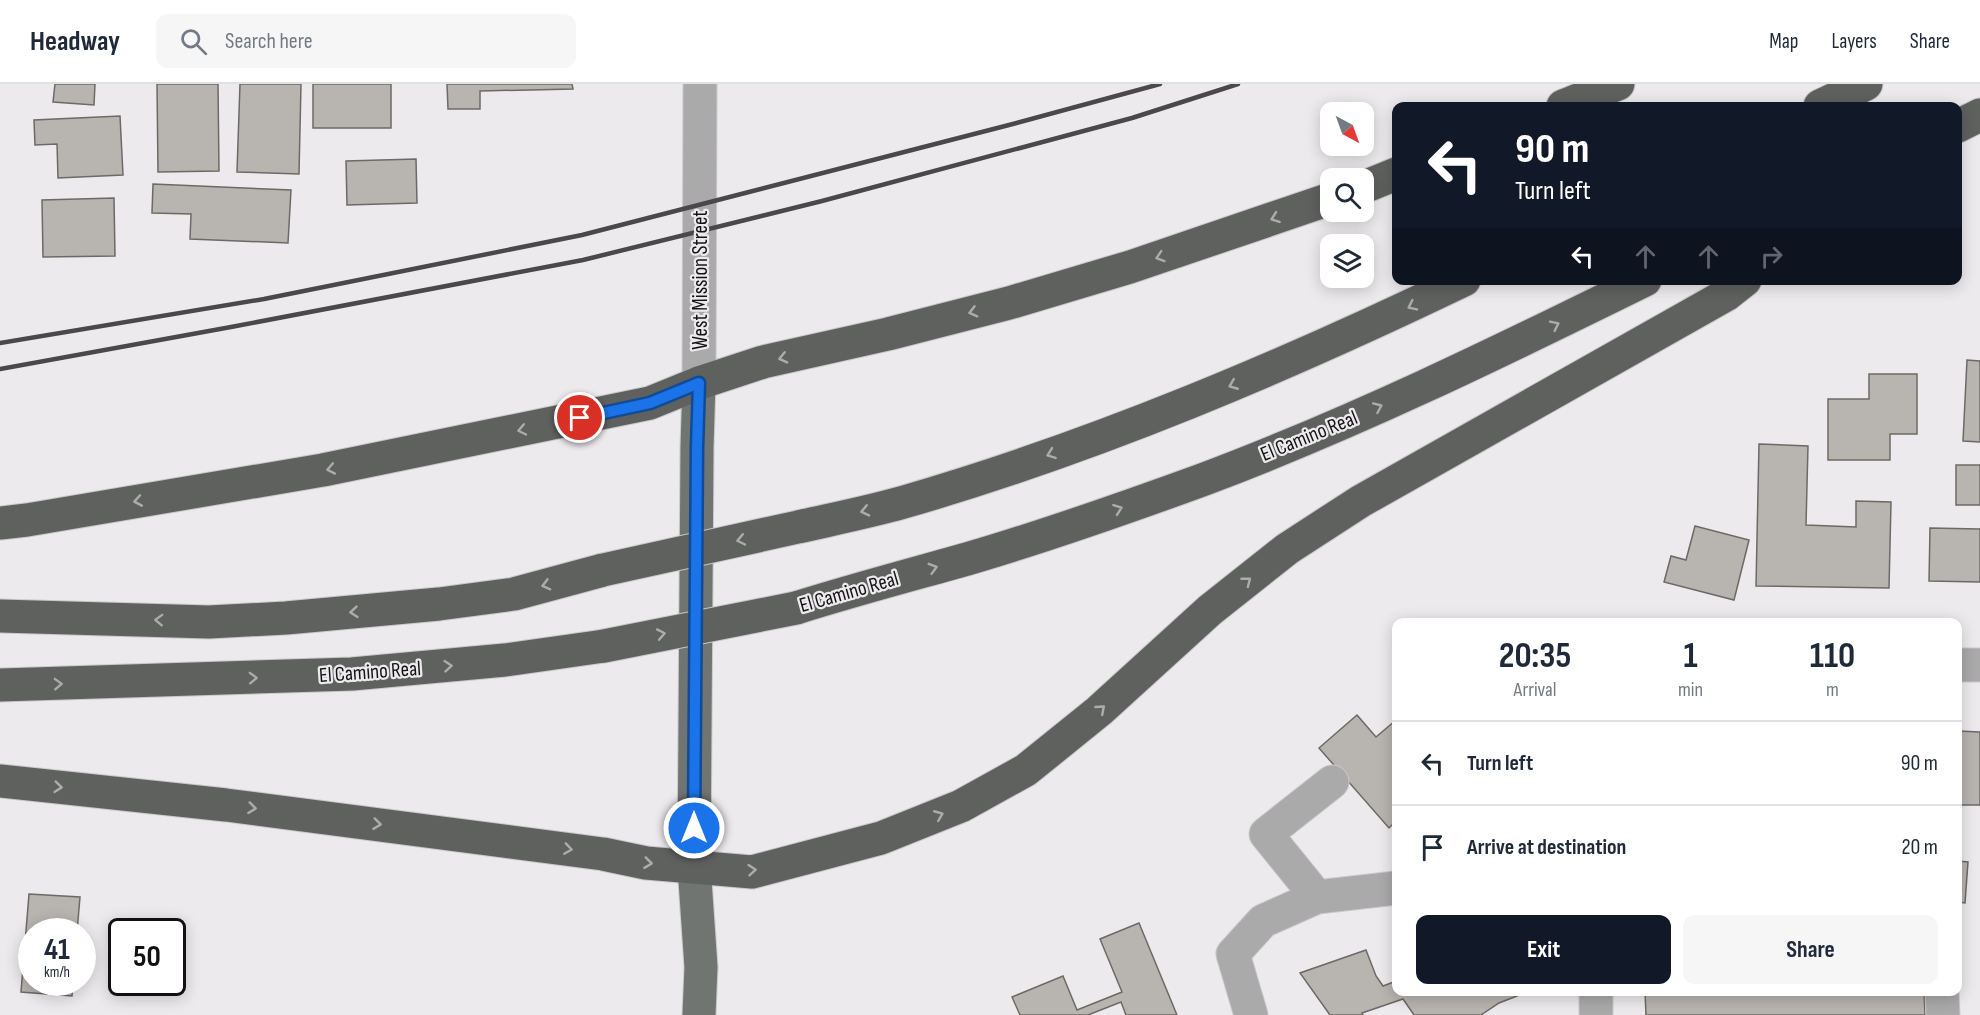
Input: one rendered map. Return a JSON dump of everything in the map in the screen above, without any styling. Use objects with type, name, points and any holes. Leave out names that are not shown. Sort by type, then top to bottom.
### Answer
[{"type":"highway","points":[[1573,102],[1618,84]]},
{"type":"highway","points":[[1828,102],[1866,84]]},
{"type":"highway","points":[[1962,124],[1980,115]]},
{"type":"highway","points":[[1374,183],[1392,176]]},
{"type":"highway","points":[[0,523],[323,470],[650,403],[699,383],[764,362],[888,334],[1009,303],[1151,260],[1320,202]]},
{"type":"highway","points":[[0,616],[209,622],[286,618],[439,604],[514,594],[603,570],[903,502],[1020,465],[1136,424],[1261,374],[1363,329],[1454,285]]},
{"type":"highway","name":"El Camino Real","points":[[0,685],[352,674],[504,660],[604,646],[796,608],[969,558],[1086,521],[1202,480],[1317,434],[1429,385],[1634,285]]},
{"type":"highway","points":[[0,781],[226,805],[534,844],[646,863],[752,872],[881,838],[961,806],[1026,770],[1099,711],[1210,610],[1287,549],[1361,501],[1726,295],[1739,285]]},
{"type":"main road","name":"West Mission Street","points":[[699,383],[694,867],[701,967],[699,1015]]},
{"type":"street","name":"West Mission Street","points":[[699,383],[700,84]]},
{"type":"street","points":[[1962,665],[1980,665]]},
{"type":"street","points":[[1317,897],[1266,834],[1332,782]]},
{"type":"street","points":[[1251,1015],[1233,954],[1263,921],[1317,897],[1392,888]]},
{"type":"street","points":[[1596,996],[1596,1015]]},
{"type":"street","points":[[1942,996],[1943,1015]]},
{"type":"building","points":[[55,84],[95,84],[94,105],[53,102]]},
{"type":"building","points":[[157,84],[218,84],[219,171],[158,172]]},
{"type":"building","points":[[240,84],[301,84],[299,174],[237,172]]},
{"type":"building","points":[[313,84],[391,84],[391,128],[313,128]]},
{"type":"building","points":[[447,84],[572,84],[573,89],[480,91],[480,109],[448,109]]},
{"type":"building","points":[[120,116],[123,175],[58,178],[57,144],[35,145],[34,120]]},
{"type":"building","points":[[416,159],[417,203],[347,205],[346,161]]},
{"type":"building","points":[[153,184],[291,190],[288,243],[190,239],[191,214],[152,213]]},
{"type":"building","points":[[114,198],[115,256],[43,257],[42,200]]},
{"type":"building","points":[[1967,360],[1980,361],[1980,442],[1963,441]]},
{"type":"building","points":[[1869,374],[1917,374],[1917,434],[1890,434],[1890,460],[1828,460],[1828,399],[1869,399]]},
{"type":"building","points":[[1759,444],[1808,446],[1806,525],[1856,527],[1856,501],[1891,502],[1889,588],[1756,586]]},
{"type":"building","points":[[1956,465],[1980,465],[1980,505],[1956,505]]},
{"type":"building","points":[[1695,526],[1749,540],[1734,600],[1664,582],[1671,556],[1686,560]]},
{"type":"building","points":[[1930,528],[1980,529],[1980,582],[1929,581]]},
{"type":"building","points":[[1357,715],[1376,737],[1392,723],[1392,825],[1389,828],[1319,748]]},
{"type":"building","points":[[1962,731],[1980,732],[1980,805],[1962,805]]},
{"type":"building","points":[[1962,861],[1968,862],[1965,903],[1962,903]]},
{"type":"building","points":[[29,894],[80,897],[78,918],[27,918]]},
{"type":"building","points":[[1139,923],[1177,1015],[1126,1015],[1121,1002],[1088,1015],[1020,1015],[1012,997],[1063,976],[1077,1010],[1122,992],[1100,939]]},
{"type":"building","points":[[1366,950],[1376,976],[1383,986],[1392,983],[1392,996],[1517,996],[1499,1003],[1481,1015],[1414,1015],[1403,999],[1362,1013],[1363,1015],[1330,1015],[1300,973]]},
{"type":"building","points":[[1645,996],[1924,996],[1925,1015],[1646,1015]]},
{"type":"railway","points":[[0,343],[264,299],[582,235],[1160,84]]},
{"type":"railway","points":[[0,369],[583,260],[822,201],[1132,118],[1238,84]]},
{"type":"route","points":[[580,418],[650,403],[699,383],[694,828]]}]
